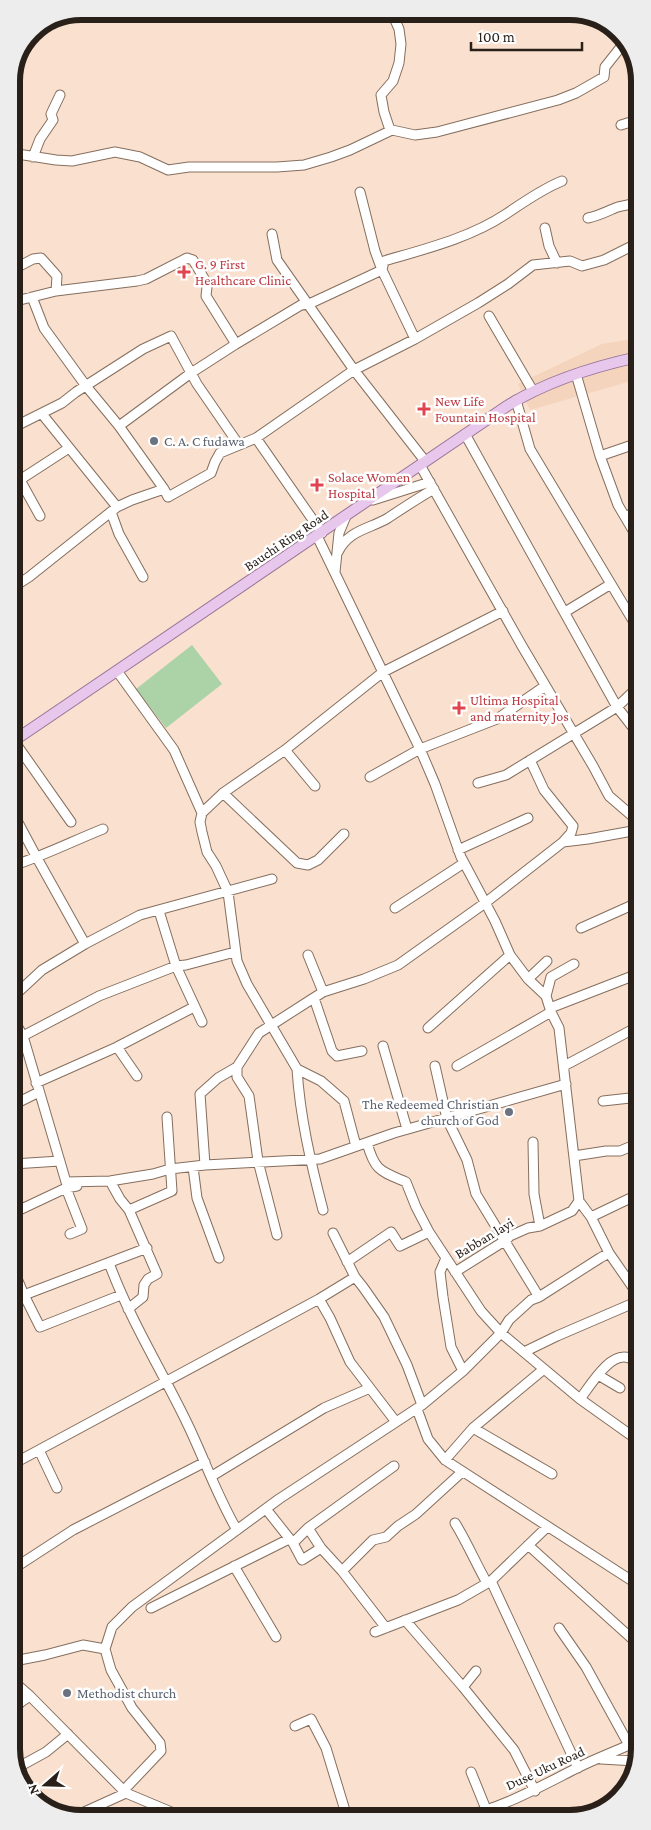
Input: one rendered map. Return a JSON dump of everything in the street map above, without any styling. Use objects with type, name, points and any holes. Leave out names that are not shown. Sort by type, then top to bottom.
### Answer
[{"type":"main road","name":"Bauchi Ring Road","points":[[20,736],[516,400],[576,374],[631,359]]},
{"type":"street","points":[[395,20],[399,28],[399,63],[393,81],[381,95],[390,130],[415,135],[437,132],[558,100],[576,93],[604,77],[605,67],[621,47]]},
{"type":"street","points":[[33,157],[40,139],[53,120],[52,114],[60,95]]},
{"type":"street","points":[[621,124],[631,122]]},
{"type":"street","points":[[20,155],[72,161],[115,152],[140,157],[168,170],[189,167],[277,167],[304,165],[331,157],[392,130]]},
{"type":"street","points":[[382,270],[384,262],[460,237],[506,214],[562,180]]},
{"type":"street","points":[[360,192],[375,251],[382,270],[415,339]]},
{"type":"street","points":[[588,218],[606,214],[616,207],[631,204]]},
{"type":"street","points":[[545,228],[549,246],[557,263]]},
{"type":"street","points":[[272,234],[277,260],[354,370],[423,463],[432,485],[609,796],[631,815]]},
{"type":"street","points":[[32,297],[44,328],[86,386],[119,426],[168,497],[211,473],[220,453],[256,438],[354,370],[415,339],[478,303],[534,265],[570,262],[582,266],[604,260],[631,246]]},
{"type":"street","points":[[20,266],[33,259],[41,258],[56,276],[56,291]]},
{"type":"street","points":[[20,300],[56,291],[137,282],[188,258],[194,260],[205,280],[207,287],[206,296],[236,344]]},
{"type":"street","points":[[119,426],[191,373],[301,305],[309,304],[382,270]]},
{"type":"street","points":[[489,316],[533,391]]},
{"type":"street","points":[[20,424],[62,404],[143,349],[171,336],[191,373],[239,445]]},
{"type":"street","points":[[576,374],[600,456],[618,505],[631,527]]},
{"type":"street","points":[[516,400],[530,448],[631,617]]},
{"type":"street","points":[[42,414],[114,510],[119,534],[143,576]]},
{"type":"street","points":[[464,434],[617,707],[631,725]]},
{"type":"street","points":[[256,438],[320,534],[336,573],[420,749],[435,784],[458,850],[510,955],[528,979],[546,996],[550,1010],[559,1028],[579,1201],[590,1216],[609,1253],[631,1285]]},
{"type":"street","points":[[600,456],[631,446]]},
{"type":"street","points":[[40,516],[20,480],[69,448]]},
{"type":"street","points":[[368,501],[432,485]]},
{"type":"street","points":[[338,552],[350,536],[386,519],[432,485]]},
{"type":"street","points":[[20,583],[114,510],[132,500],[164,489]]},
{"type":"street","points":[[626,518],[631,514]]},
{"type":"street","points":[[336,573],[339,533],[346,516]]},
{"type":"street","points":[[565,612],[611,584]]},
{"type":"street","points":[[323,1210],[310,1160],[298,1088],[297,1069],[270,1025],[236,961],[228,892],[207,852],[200,822],[202,813],[223,794],[285,750],[383,672],[503,611]]},
{"type":"street","points":[[117,670],[174,750],[202,813]]},
{"type":"street","points":[[370,777],[420,749],[497,719],[546,686]]},
{"type":"street","points":[[478,783],[506,775],[617,707],[631,694]]},
{"type":"street","points":[[285,750],[315,786]]},
{"type":"street","points":[[20,751],[71,822]]},
{"type":"street","points":[[277,1235],[258,1161],[249,1096],[236,1077],[237,1067],[258,1033],[323,992],[364,979],[398,965],[485,903],[563,842],[571,833],[572,826],[544,790],[530,760]]},
{"type":"street","points":[[223,794],[297,863],[308,865],[318,860],[344,834]]},
{"type":"street","points":[[458,850],[528,818]]},
{"type":"street","points":[[20,826],[85,944]]},
{"type":"street","points":[[20,863],[103,829]]},
{"type":"street","points":[[563,842],[631,831]]},
{"type":"street","points":[[395,908],[464,863]]},
{"type":"street","points":[[20,990],[42,970],[85,944],[140,915],[272,879]]},
{"type":"street","points":[[581,928],[631,905]]},
{"type":"street","points":[[159,910],[176,966],[202,1022]]},
{"type":"street","points":[[23,1036],[99,996],[176,966],[235,952]]},
{"type":"street","points":[[308,955],[323,992]]},
{"type":"street","points":[[428,1028],[510,955]]},
{"type":"street","points":[[528,979],[547,961]]},
{"type":"street","points":[[546,996],[551,978],[574,964]]},
{"type":"street","points":[[457,1066],[550,1010],[631,976]]},
{"type":"street","points":[[314,998],[332,1051],[337,1056],[362,1051]]},
{"type":"street","points":[[36,1083],[116,1047],[194,1007]]},
{"type":"street","points":[[564,1066],[631,1030]]},
{"type":"street","points":[[20,1031],[66,1182],[110,1181],[205,1165],[320,1159],[407,1129],[566,1084]]},
{"type":"street","points":[[383,1046],[407,1129]]},
{"type":"street","points":[[116,1047],[137,1076]]},
{"type":"street","points":[[435,1066],[447,1118],[467,1160],[476,1194],[540,1297]]},
{"type":"street","points":[[205,1165],[200,1094],[218,1078],[237,1067]]},
{"type":"street","points":[[297,1069],[321,1081],[344,1102],[356,1146]]},
{"type":"street","points":[[20,1102],[39,1092]]},
{"type":"street","points":[[603,1101],[631,1098]]},
{"type":"street","points":[[129,1210],[172,1191],[167,1117]]},
{"type":"street","points":[[367,1142],[372,1161],[383,1172],[406,1182],[429,1232],[481,1311],[501,1333],[580,1399],[631,1435]]},
{"type":"street","points":[[533,1142],[534,1194],[540,1226]]},
{"type":"street","points":[[574,1156],[606,1151],[620,1151],[631,1146]]},
{"type":"street","points":[[20,1164],[60,1161]]},
{"type":"street","points":[[192,1167],[197,1198],[219,1258]]},
{"type":"street","points":[[110,1181],[129,1210],[157,1275],[148,1279],[144,1284],[142,1298],[128,1309]]},
{"type":"street","points":[[20,1210],[66,1188],[96,1182]]},
{"type":"street","points":[[66,1188],[82,1229],[70,1234]]},
{"type":"street","points":[[590,1216],[631,1198]]},
{"type":"street","name":"Babban layi","points":[[455,1272],[510,1236],[528,1228],[540,1226],[572,1211],[579,1201]]},
{"type":"street","points":[[347,1262],[391,1232],[400,1246],[429,1232]]},
{"type":"street","points":[[333,1233],[355,1277],[384,1317],[407,1365],[428,1439],[445,1460],[631,1580]]},
{"type":"street","points":[[20,1296],[147,1248]]},
{"type":"street","points":[[88,1810],[125,1792],[161,1751],[160,1743],[132,1708],[111,1670],[105,1649],[112,1627],[132,1607],[266,1509],[420,1407],[463,1371],[501,1333],[508,1320],[531,1300],[540,1297],[609,1253]]},
{"type":"street","points":[[446,1258],[440,1272],[443,1297],[451,1347],[463,1371]]},
{"type":"street","points":[[110,1263],[121,1295],[166,1381],[212,1476],[225,1510],[237,1530]]},
{"type":"street","points":[[20,1460],[319,1299],[355,1277]]},
{"type":"street","points":[[20,1286],[40,1327],[121,1295]]},
{"type":"street","points":[[319,1299],[350,1362],[396,1422]]},
{"type":"street","points":[[524,1352],[631,1305]]},
{"type":"street","points":[[580,1399],[614,1358],[628,1357],[631,1359]]},
{"type":"street","points":[[445,1460],[473,1428],[544,1369]]},
{"type":"street","points":[[598,1375],[620,1388]]},
{"type":"street","points":[[212,1476],[324,1408],[370,1388]]},
{"type":"street","points":[[473,1428],[552,1474]]},
{"type":"street","points":[[39,1450],[57,1488]]},
{"type":"street","points":[[20,1564],[73,1530],[205,1462]]},
{"type":"street","points":[[151,1608],[234,1566],[291,1541],[394,1466]]},
{"type":"street","points":[[342,1571],[373,1540],[386,1537],[416,1514],[462,1472]]},
{"type":"street","points":[[266,1509],[291,1541],[302,1560],[321,1548]]},
{"type":"street","points":[[454,1523],[464,1538],[474,1560],[489,1582],[578,1768]]},
{"type":"street","points":[[375,1632],[458,1600],[489,1582],[547,1527]]},
{"type":"street","points":[[308,1528],[321,1548],[342,1571],[386,1628]]},
{"type":"street","points":[[528,1545],[631,1638]]},
{"type":"street","points":[[234,1566],[276,1638]]},
{"type":"street","points":[[405,1620],[463,1686],[514,1750],[535,1791]]},
{"type":"street","points":[[559,1628],[586,1667],[630,1745]]},
{"type":"street","points":[[20,1660],[84,1645],[105,1649]]},
{"type":"street","points":[[463,1686],[476,1671]]},
{"type":"street","points":[[20,1687],[125,1792],[164,1810]]},
{"type":"street","points":[[20,1704],[30,1696]]},
{"type":"street","points":[[295,1726],[311,1719],[326,1748],[345,1810]]},
{"type":"street","points":[[22,1765],[46,1752],[68,1734]]},
{"type":"street","name":"Duse Uku Road","points":[[483,1810],[535,1791],[578,1768],[630,1745]]},
{"type":"street","points":[[598,1759],[630,1761]]},
{"type":"street","points":[[471,1772],[486,1809]]},
{"type":"shaded area","points":[[631,339],[631,381],[530,410],[518,384],[602,344]]},
{"type":"green space","points":[[192,645],[222,684],[166,728],[136,689]]},
{"type":"place","name":"G. 9 First Healthcare Clinic","points":[[184,272]]},
{"type":"place","name":"New Life Fountain Hospital","points":[[424,409]]},
{"type":"place","name":"C. A. C fudawa","points":[[154,441]]},
{"type":"place","name":"Solace Women Hospital","points":[[317,485]]},
{"type":"place","name":"Ultima Hospital and maternity Jos","points":[[459,708]]},
{"type":"place","name":"The Redeemed Christian church of God","points":[[509,1112]]},
{"type":"place","name":"Methodist church","points":[[67,1693]]}]
